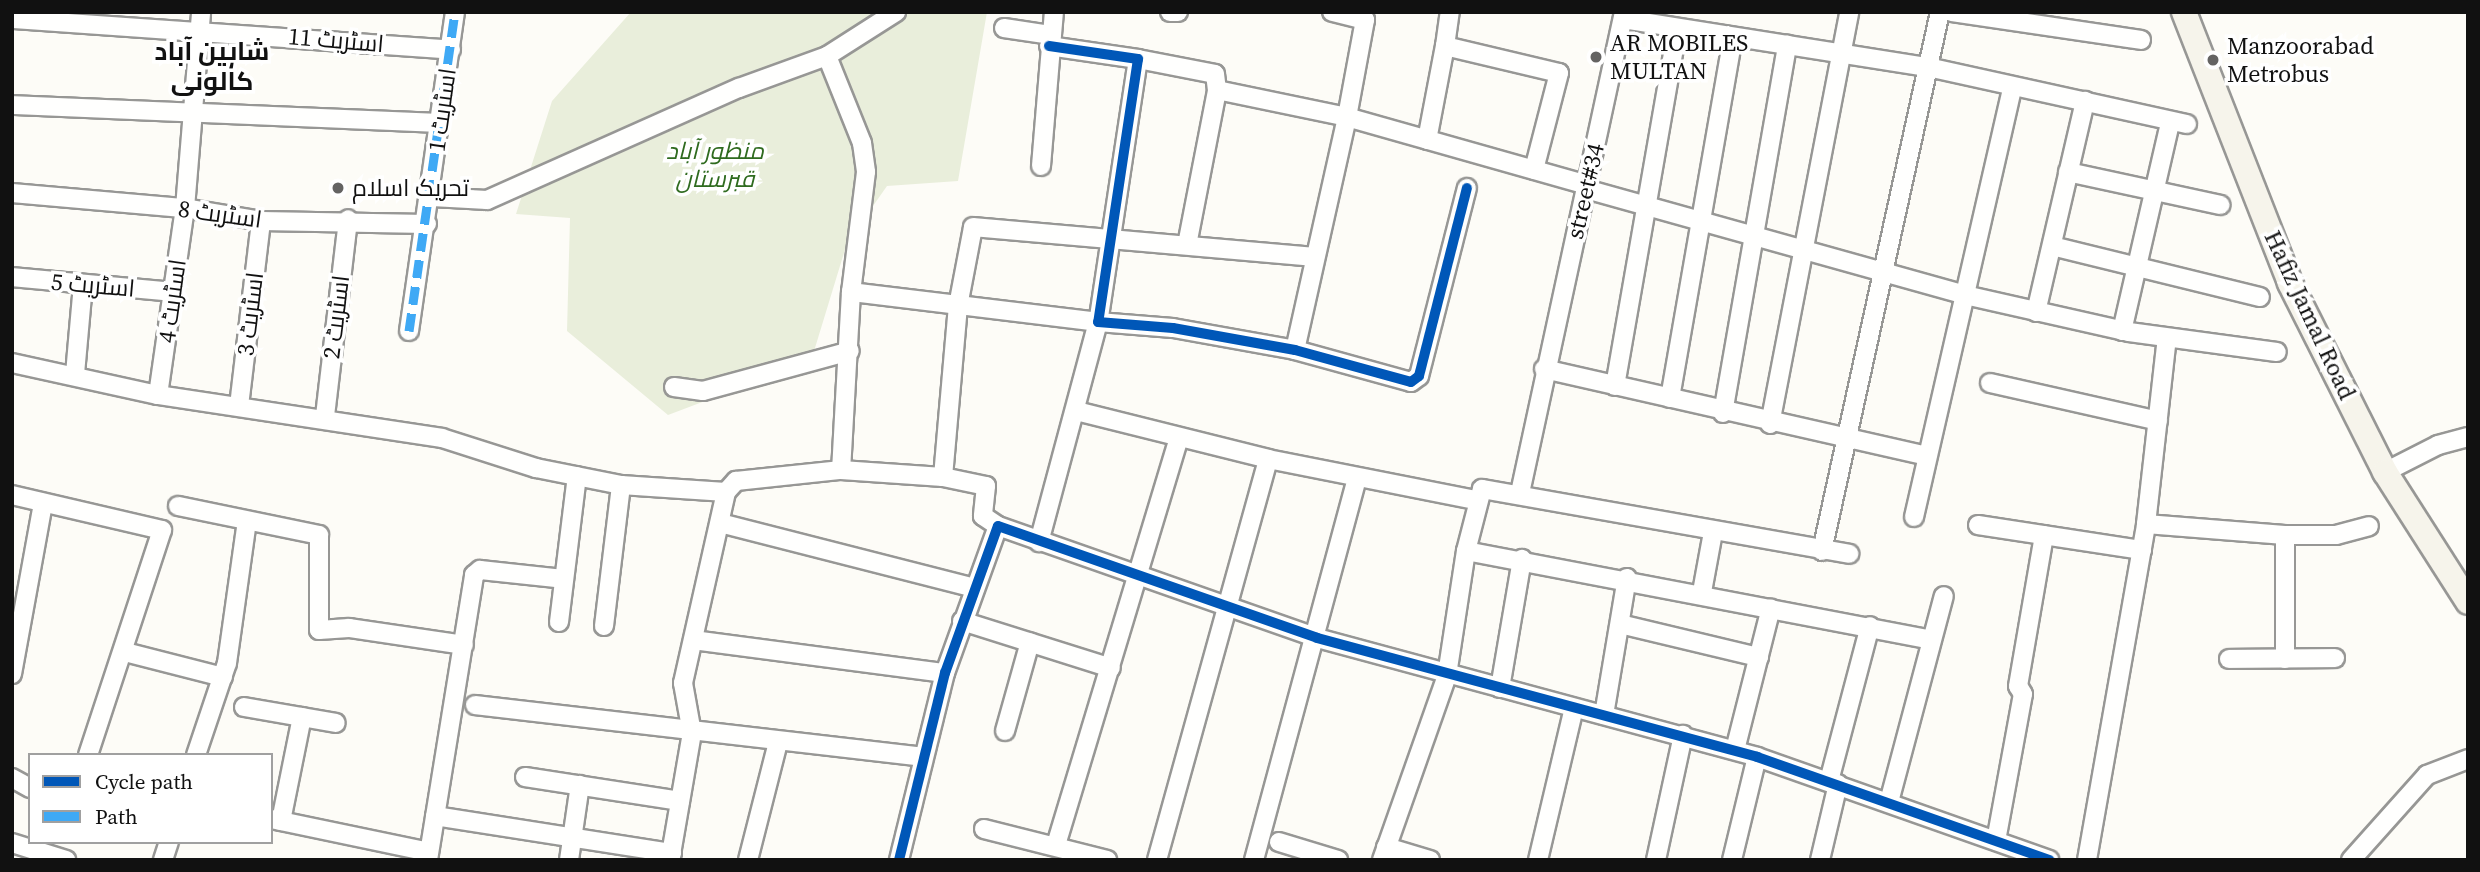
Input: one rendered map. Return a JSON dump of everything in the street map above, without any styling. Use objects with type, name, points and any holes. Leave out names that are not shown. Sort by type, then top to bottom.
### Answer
[{"type":"main road","name":"Hafiz Jamal Road","points":[[2184,12],[2290,283],[2385,472],[2468,602]]},
{"type":"street","name":"اسٹریٹ 1","points":[[410,331],[432,197],[438,123],[454,12]]},
{"type":"street","points":[[432,197],[486,200],[739,88],[827,56],[896,12]]},
{"type":"street","points":[[1041,166],[1054,12]]},
{"type":"street","points":[[1170,12],[1178,12]]},
{"type":"street","points":[[1294,350],[1347,117],[1366,16],[1332,12]]},
{"type":"street","points":[[1427,140],[1450,12]]},
{"type":"street","points":[[1770,424],[1849,12]]},
{"type":"street","points":[[1822,551],[1932,68],[1940,12]]},
{"type":"street","points":[[1952,12],[2141,40]]},
{"type":"street","points":[[1624,16],[1677,29],[1932,68],[2012,88],[2179,123],[2154,191],[2122,331]]},
{"type":"street","name":"street#34","points":[[1520,492],[1544,369],[1624,16]]},
{"type":"street","name":"اسٹریٹ 11","points":[[12,19],[200,20],[450,50]]},
{"type":"street","name":"اسٹریٹ 4","points":[[158,395],[185,208],[200,20]]},
{"type":"street","points":[[1004,28],[1215,74],[1217,90],[1187,245]]},
{"type":"street","points":[[1615,386],[1649,206],[1677,29]]},
{"type":"street","points":[[1670,398],[1733,37]]},
{"type":"street","points":[[1723,412],[1787,45]]},
{"type":"street","points":[[1445,47],[1559,73],[1534,170]]},
{"type":"street","points":[[827,56],[862,143],[866,172],[851,292],[850,351],[841,470]]},
{"type":"street","points":[[1039,542],[1098,322],[1114,237],[1138,59]]},
{"type":"street","points":[[1914,517],[2012,88]]},
{"type":"street","points":[[1217,90],[1347,117],[1755,237],[1965,295],[2122,331],[2277,352]]},
{"type":"street","points":[[2036,312],[2085,102]]},
{"type":"street","points":[[12,105],[193,116],[438,123]]},
{"type":"street","points":[[2068,172],[2220,205]]},
{"type":"street","points":[[851,292],[1098,322],[1173,328],[1294,350],[1416,380],[1467,188]]},
{"type":"street","name":"اسٹریٹ 8","points":[[12,193],[185,208],[261,221],[348,219],[427,224]]},
{"type":"street","name":"اسٹریٹ 2","points":[[325,416],[348,219]]},
{"type":"street","name":"اسٹریٹ 3","points":[[239,406],[261,221]]},
{"type":"street","points":[[943,477],[958,306],[973,227],[1114,237],[1315,257]]},
{"type":"street","points":[[2052,246],[2260,297]]},
{"type":"street","name":"اسٹریٹ 5","points":[[12,277],[173,292]]},
{"type":"street","points":[[75,374],[83,284]]},
{"type":"street","points":[[2087,860],[2147,524],[2167,338]]},
{"type":"street","points":[[674,387],[703,391],[850,351]]},
{"type":"street","points":[[12,363],[75,374],[158,395],[325,416],[442,438],[578,476],[621,485],[726,492]]},
{"type":"street","points":[[1544,369],[1770,424],[1926,456]]},
{"type":"street","points":[[1990,383],[2158,421]]},
{"type":"street","points":[[1076,411],[1268,459],[1475,499]]},
{"type":"street","points":[[2385,472],[2438,444],[2468,437]]},
{"type":"street","points":[[1056,845],[1179,438]]},
{"type":"street","points":[[1157,860],[1268,459]]},
{"type":"street","points":[[435,816],[671,856],[692,733],[684,683],[726,492],[745,476],[841,470],[943,477],[986,486],[983,516],[998,526],[1039,542],[1317,638],[1735,750],[1889,802],[2003,849],[2049,860]]},
{"type":"street","points":[[559,622],[578,476]]},
{"type":"street","points":[[1254,860],[1317,638],[1357,478]]},
{"type":"street","points":[[604,626],[621,485]]},
{"type":"street","points":[[1430,860],[1384,853],[1447,675],[1475,499],[1488,487],[1713,532],[1849,554]]},
{"type":"street","points":[[12,495],[162,530],[125,652],[89,753]]},
{"type":"street","points":[[12,674],[43,503]]},
{"type":"street","points":[[178,506],[320,535],[319,630],[349,628],[464,645]]},
{"type":"street","points":[[198,753],[223,677],[247,521]]},
{"type":"street","points":[[720,523],[975,588]]},
{"type":"street","points":[[2147,524],[2285,535],[2336,535],[2369,526]]},
{"type":"street","points":[[1978,525],[2142,551]]},
{"type":"street","points":[[899,860],[922,757],[945,673],[998,526]]},
{"type":"street","points":[[1702,592],[1713,532]]},
{"type":"street","points":[[2003,849],[2023,694],[2018,687],[2044,535]]},
{"type":"street","points":[[2285,535],[2285,659]]},
{"type":"street","points":[[1466,551],[1702,592],[1932,640]]},
{"type":"street","points":[[1500,688],[1522,559]]},
{"type":"street","points":[[302,717],[276,820],[429,856],[476,571],[564,579]]},
{"type":"street","points":[[1604,715],[1627,578]]},
{"type":"street","points":[[1889,802],[1944,596]]},
{"type":"street","points":[[1735,750],[1771,608]]},
{"type":"street","points":[[962,621],[1111,668]]},
{"type":"street","points":[[1620,624],[1759,657]]},
{"type":"street","points":[[1820,860],[1834,782],[1870,626]]},
{"type":"street","points":[[693,640],[945,673]]},
{"type":"street","points":[[1005,731],[1030,642]]},
{"type":"street","points":[[125,652],[223,677]]},
{"type":"street","points":[[2229,659],[2335,658]]},
{"type":"street","points":[[475,705],[692,733],[922,757]]},
{"type":"street","points":[[244,707],[335,723]]},
{"type":"street","points":[[1538,860],[1574,708]]},
{"type":"street","points":[[1656,860],[1683,735]]},
{"type":"street","points":[[748,860],[778,742]]},
{"type":"street","points":[[1732,860],[1757,757]]},
{"type":"street","points":[[2351,860],[2427,775],[2468,760]]},
{"type":"street","points":[[525,777],[680,801]]},
{"type":"street","points":[[12,778],[28,787]]},
{"type":"street","points":[[569,860],[580,785]]},
{"type":"street","points":[[984,829],[1107,860]]},
{"type":"street","points":[[1279,842],[1338,860]]},
{"type":"street","points":[[12,843],[66,860]]},
{"type":"green space","name":"منظور آباد قبرستان","points":[[631,12],[987,12],[958,181],[887,186],[847,243],[811,361],[668,415],[567,331],[570,218],[516,214],[552,101]]},
{"type":"marked path","points":[[409,331],[455,12]]},
{"type":"cycle path","points":[[1049,46],[1138,59],[1098,322],[1173,328],[1295,350],[1411,382],[1419,376],[1467,188]]},
{"type":"cycle path","points":[[899,860],[945,673],[998,526],[1317,638],[1757,757],[2049,860]]},
{"type":"place","name":"AR MOBILES MULTAN","points":[[1596,57]]},
{"type":"place","name":"Manzoorabad Metrobus","points":[[2213,60]]},
{"type":"place","name":"تحریک اسلام","points":[[338,188]]},
{"type":"district","name":"شاہین آباد کالونی","points":[[212,67]]}]
